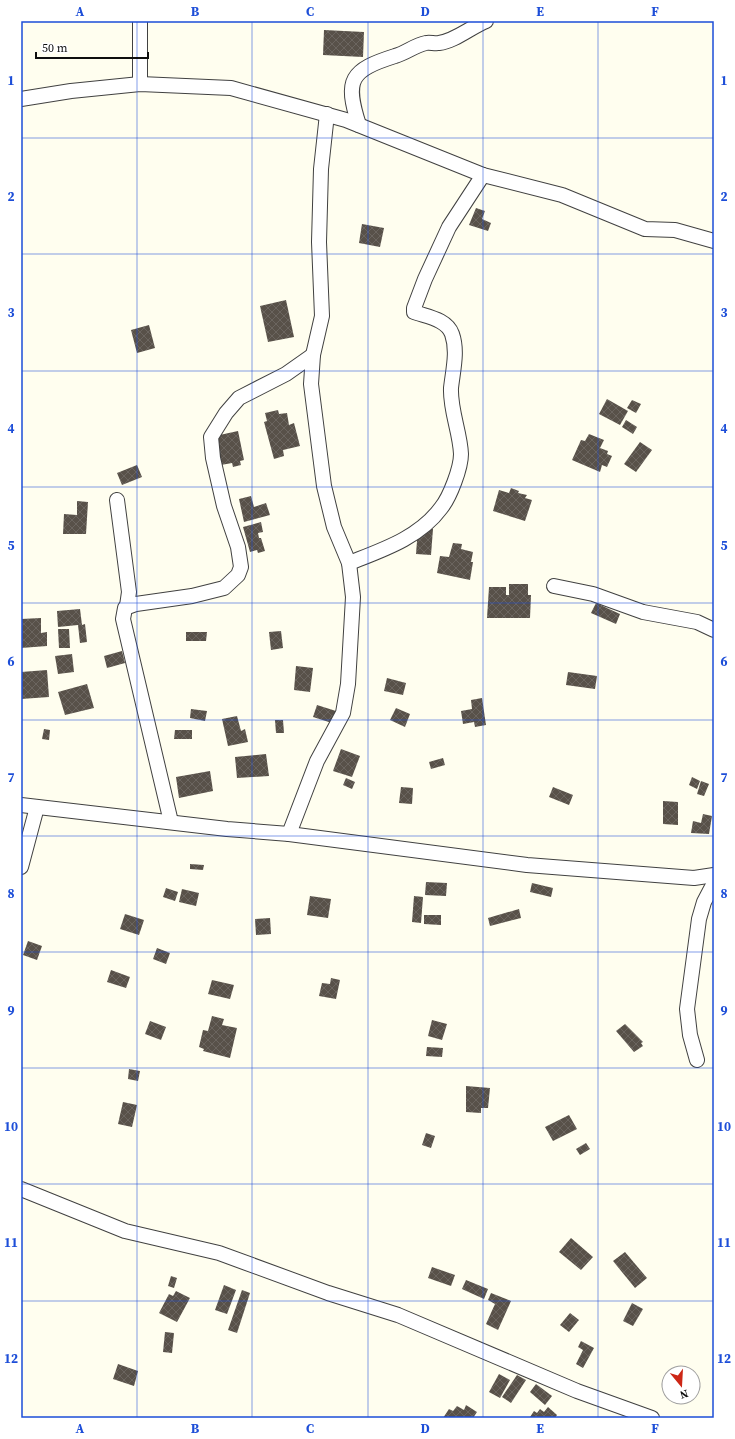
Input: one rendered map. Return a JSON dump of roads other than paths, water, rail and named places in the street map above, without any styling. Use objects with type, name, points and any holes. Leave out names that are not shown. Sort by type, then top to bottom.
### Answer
[{"type":"street","points":[[140,21],[140,84]]},
{"type":"street","points":[[359,125],[351,96],[353,84],[358,72],[377,62],[397,56],[420,45],[446,41],[486,21]]},
{"type":"street","points":[[21,99],[71,91],[140,84],[231,88],[327,114],[359,125],[483,175],[562,196],[646,229],[675,230],[714,242]]},
{"type":"street","points":[[289,834],[317,761],[343,713],[348,684],[353,596],[349,563],[334,527],[324,486],[311,384],[313,355],[322,316],[320,227],[321,169],[327,114]]},
{"type":"street","points":[[349,563],[398,544],[428,522],[441,508],[450,494],[461,455],[451,388],[455,361],[452,333],[442,322],[414,312],[414,308],[425,279],[449,227],[483,175]]},
{"type":"street","points":[[127,606],[192,596],[224,588],[238,575],[241,568],[238,547],[224,506],[213,458],[211,437],[226,413],[239,398],[286,374],[313,355]]},
{"type":"street","points":[[117,500],[129,592],[127,606],[123,612],[123,619],[171,822]]},
{"type":"street","points":[[554,586],[593,594],[643,612],[696,622],[714,630]]},
{"type":"street","points":[[21,805],[289,834],[527,865],[694,878],[714,876]]},
{"type":"street","points":[[21,868],[37,807]]},
{"type":"street","points":[[697,1060],[690,1036],[687,1009],[699,919],[704,902],[714,883]]},
{"type":"street","points":[[21,1189],[125,1230],[219,1253],[328,1294],[398,1315],[577,1390],[652,1418]]}]
